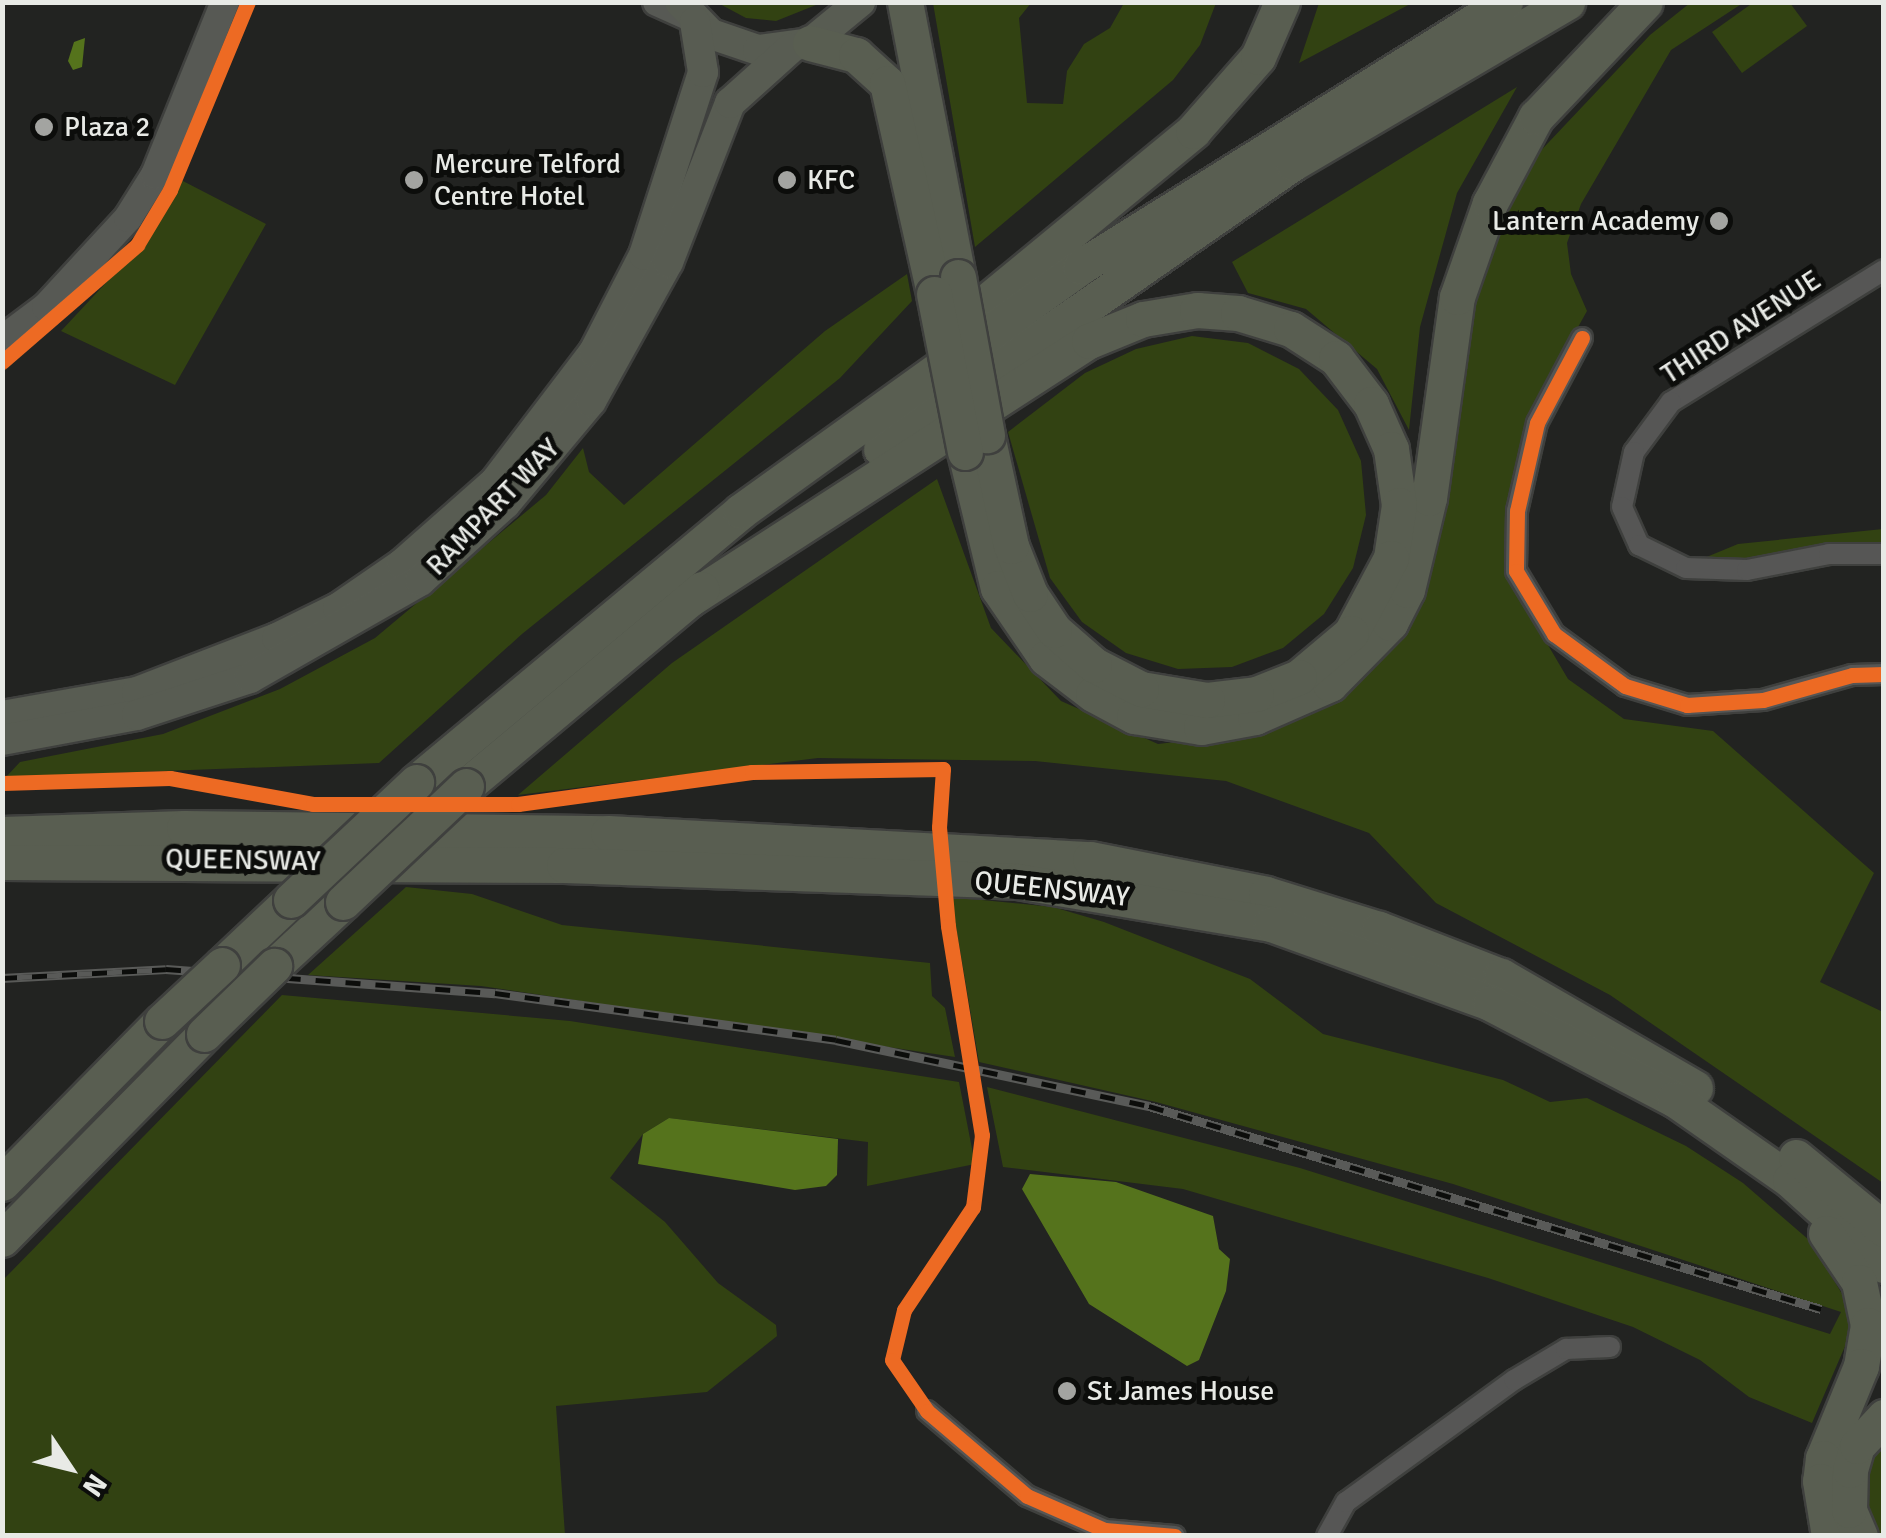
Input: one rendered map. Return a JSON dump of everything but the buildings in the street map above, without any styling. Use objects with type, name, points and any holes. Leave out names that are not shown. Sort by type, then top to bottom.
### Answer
[{"type":"highway","points":[[905,2],[946,286],[998,588],[1046,658],[1093,694],[1134,716],[1201,727],[1255,717],[1330,684],[1390,623],[1407,590],[1429,498],[1457,296],[1490,203],[1536,117],[1645,2]]},
{"type":"highway","points":[[2,1183],[162,1022],[416,782],[1193,131],[1258,57],[1282,2]]},
{"type":"highway","points":[[742,511],[1080,266],[1505,2]]},
{"type":"highway","points":[[2,1239],[204,1034],[466,786],[685,602],[898,435],[1096,296],[1294,163],[1567,2]]},
{"type":"highway","points":[[800,46],[856,54],[887,83],[946,286]]},
{"type":"highway","points":[[685,602],[1089,340],[1143,319],[1197,310],[1238,313],[1291,330],[1336,358],[1371,404],[1390,450],[1399,505],[1391,558],[1351,634],[1299,676],[1256,694],[1207,700],[1141,689],[1094,666],[1054,630],[1030,594],[976,443]]},
{"type":"highway","name":"QUEENSWAY","points":[[2,834],[184,828],[608,833],[1090,858],[1266,894],[1502,976],[1642,1052],[1843,1192],[1884,1229]]},
{"type":"highway","name":"QUEENSWAY","points":[[2,862],[564,864],[1018,881],[1118,894],[1272,924],[1368,954],[1490,1003],[1674,1100],[1790,1180],[1884,1266]]},
{"type":"highway","points":[[1674,1100],[1700,1129],[1810,1215],[1860,1282],[1865,1344],[1820,1481],[1829,1536]]},
{"type":"highway","points":[[1843,1192],[1884,1208]]},
{"type":"highway","points":[[1860,1536],[1849,1510],[1850,1470],[1857,1446],[1884,1417]]},
{"type":"main road","name":"RAMPART WAY","points":[[2,740],[136,716],[250,678],[420,581],[504,504],[591,402],[668,262],[730,103],[860,2]]},
{"type":"main road","points":[[688,14],[728,42],[800,46]]},
{"type":"main road","name":"RAMPART WAY","points":[[2,716],[138,692],[277,638],[338,608],[402,564],[495,482],[585,365],[644,255],[702,72],[688,14]]},
{"type":"street","points":[[2,340],[46,308],[128,218],[155,175],[226,2]]},
{"type":"street","points":[[657,2],[688,14]]},
{"type":"street","name":"THIRD AVENUE","points":[[1884,270],[1671,402],[1634,452],[1622,506],[1639,545],[1686,568],[1747,570],[1828,554],[1884,554]]},
{"type":"street","points":[[1582,338],[1538,423],[1517,511],[1516,571],[1554,634],[1625,686],[1686,705],[1763,700],[1852,675],[1884,674]]},
{"type":"street","points":[[1327,1536],[1346,1502],[1514,1380],[1566,1349],[1610,1347]]},
{"type":"street","points":[[927,1411],[1027,1496],[1105,1530],[1175,1536]]},
{"type":"shaded area","points":[[1319,2],[1412,3],[1299,63]]},
{"type":"shaded area","points":[[1754,2],[1790,3],[1807,26],[1742,73],[1712,32]]},
{"type":"shaded area","points":[[718,3],[821,3],[776,21],[746,18]]},
{"type":"shaded area","points":[[933,3],[1031,3],[1019,18],[1027,103],[1063,104],[1067,71],[1084,44],[1110,28],[1124,3],[1216,3],[1200,45],[1173,80],[975,247]]},
{"type":"shaded area","points":[[1690,3],[1743,3],[1671,50],[1581,204],[1567,243],[1571,274],[1587,311],[1528,417],[1508,504],[1505,572],[1568,679],[1624,719],[1713,731],[1874,873],[1820,982],[1883,1012],[1883,1183],[1610,995],[1436,903],[1369,833],[1226,781],[1035,761],[818,758],[518,795],[672,663],[937,479],[991,628],[1061,701],[1158,744],[1269,731],[1322,710],[1375,668],[1416,613],[1459,349],[1494,222],[1531,161],[1650,35]]},
{"type":"shaded area","points":[[85,38],[82,67],[73,70],[68,61],[74,42]]},
{"type":"shaded area","points":[[1517,87],[1457,193],[1420,327],[1409,430],[1377,369],[1306,309],[1248,293],[1232,262]]},
{"type":"shaded area","points":[[181,180],[266,224],[175,385],[61,331],[131,256]]},
{"type":"shaded area","points":[[907,274],[912,301],[840,378],[522,634],[379,763],[6,777],[20,762],[163,734],[280,689],[375,638],[546,495],[583,448],[589,472],[624,505],[825,331]]},
{"type":"shaded area","points":[[1192,336],[1248,343],[1299,369],[1338,410],[1361,461],[1366,515],[1353,568],[1324,614],[1283,648],[1232,667],[1178,669],[1126,653],[1082,622],[1050,578],[1008,432],[1085,373],[1136,349]]},
{"type":"shaded area","points":[[1883,529],[1883,550],[1692,563],[1738,544]]},
{"type":"shaded area","points":[[406,887],[472,894],[562,925],[930,963],[932,996],[945,1008],[955,1057],[481,986],[308,975]]},
{"type":"shaded area","points":[[951,897],[1053,907],[1104,922],[1250,979],[1323,1034],[1503,1080],[1550,1102],[1587,1098],[1686,1146],[1743,1183],[1809,1240],[1852,1310],[1849,1337],[1812,1423],[1749,1397],[1700,1360],[1633,1327],[1488,1278],[1183,1189],[1003,1167],[987,1087],[1300,1168],[1830,1334],[1841,1312],[1453,1184],[1156,1102],[979,1062]]},
{"type":"shaded area","points":[[282,995],[570,1021],[959,1082],[975,1164],[867,1186],[868,1142],[669,1118],[643,1134],[610,1178],[665,1222],[718,1283],[776,1325],[777,1336],[707,1392],[556,1406],[565,1535],[3,1536],[3,1280]]},
{"type":"shaded area","points":[[669,1118],[838,1139],[837,1175],[826,1186],[795,1190],[638,1164],[643,1134]]},
{"type":"shaded area","points":[[1030,1174],[1116,1182],[1213,1216],[1219,1249],[1230,1259],[1226,1291],[1199,1360],[1187,1366],[1089,1304],[1022,1189]]},
{"type":"shaded area","points":[[1883,1429],[1883,1535],[1873,1535],[1857,1484]]},
{"type":"railway","points":[[2,978],[166,969],[495,993],[836,1040],[1149,1106],[1821,1309]]},
{"type":"cycle path","points":[[2,362],[137,245],[170,190],[248,2]]},
{"type":"cycle path","points":[[1582,338],[1537,423],[1517,511],[1516,571],[1554,634],[1625,686],[1687,705],[1763,700],[1852,675],[1884,674]]},
{"type":"cycle path","points":[[2,783],[170,778],[313,804],[518,804],[752,772],[943,769],[939,827],[948,926],[982,1135],[973,1207],[904,1310],[892,1360],[927,1411],[1027,1496],[1105,1530],[1175,1536]]},
{"type":"place","name":"Plaza 2","points":[[44,127]]},
{"type":"place","name":"Mercure Telford Centre Hotel","points":[[414,180]]},
{"type":"place","name":"KFC","points":[[787,180]]},
{"type":"place","name":"Lantern Academy","points":[[1719,221]]},
{"type":"place","name":"St James House","points":[[1067,1391]]}]
